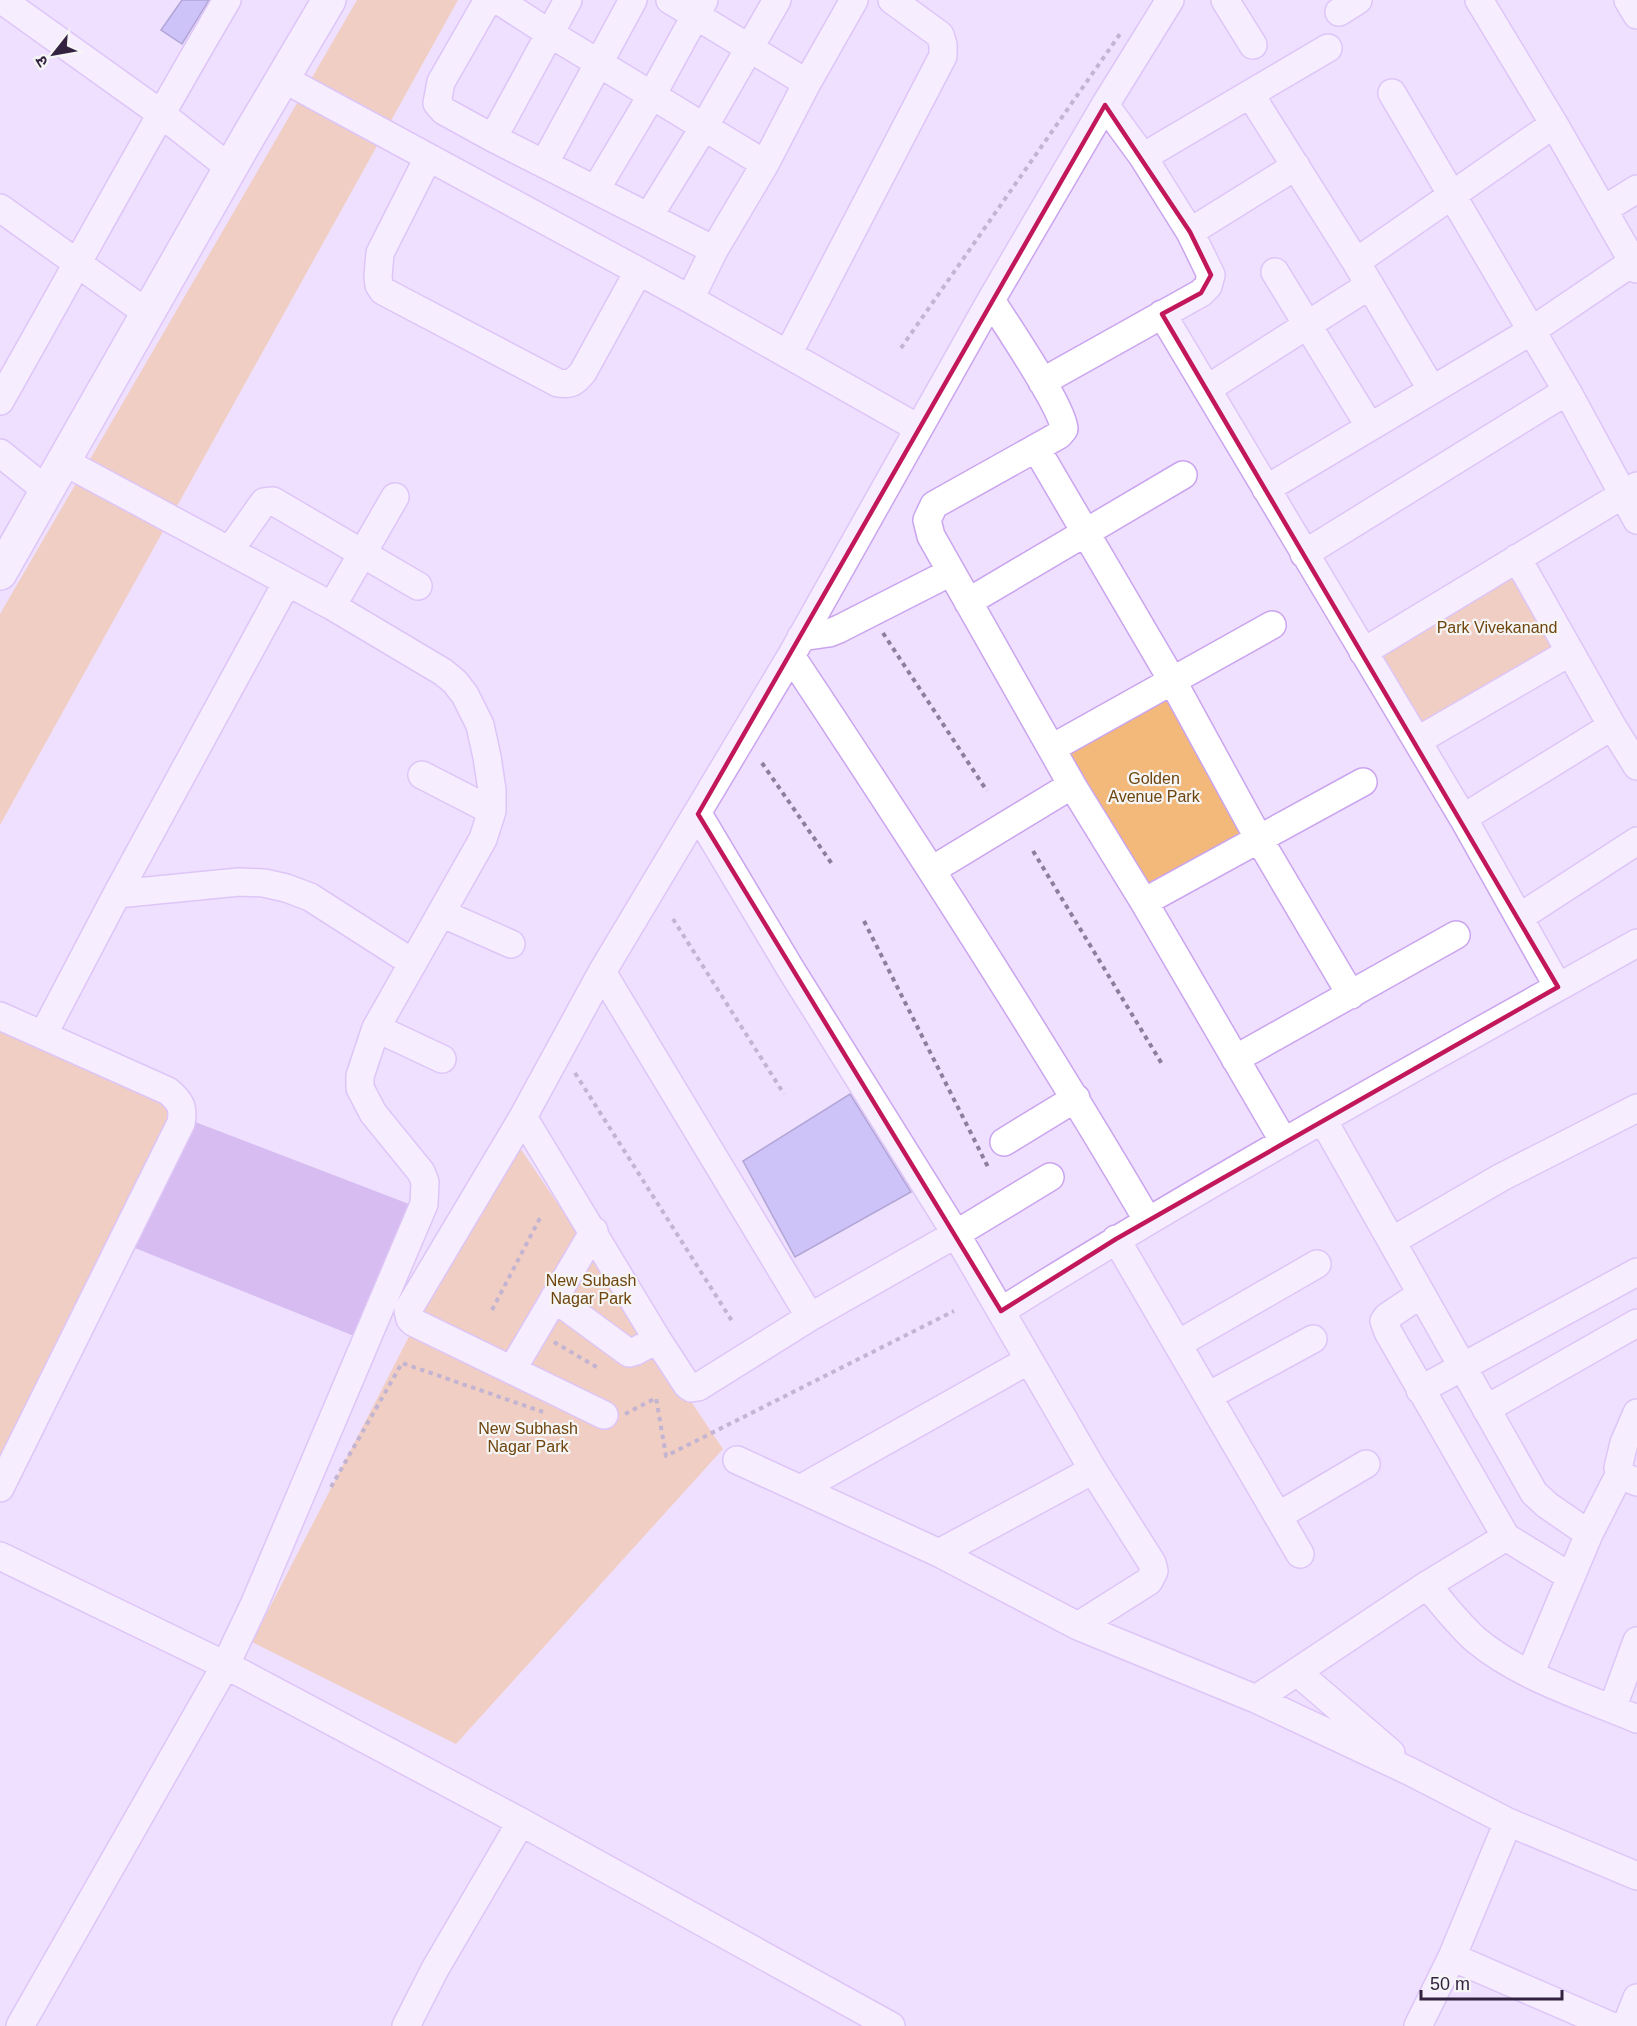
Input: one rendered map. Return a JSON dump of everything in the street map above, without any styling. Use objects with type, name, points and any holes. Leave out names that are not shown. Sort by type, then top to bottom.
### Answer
[{"type":"main road","points":[[0,573],[230,168],[329,0]]},
{"type":"street","points":[[2,0],[160,113],[230,168]]},
{"type":"street","points":[[0,401],[160,113],[227,0]]},
{"type":"street","points":[[488,0],[441,82],[437,103],[444,111],[714,250]]},
{"type":"street","points":[[498,0],[765,164]]},
{"type":"street","points":[[493,138],[568,0]]},
{"type":"street","points":[[544,164],[633,0]]},
{"type":"street","points":[[670,0],[700,8],[748,48],[807,83]]},
{"type":"street","points":[[649,216],[704,127],[777,0]]},
{"type":"street","points":[[690,299],[714,250],[765,164],[854,0]]},
{"type":"street","points":[[788,354],[943,56],[944,45],[940,35],[892,0]]},
{"type":"street","points":[[604,1415],[413,1322],[408,1310],[524,1117],[602,972],[796,646],[991,300],[1105,105],[1170,0]]},
{"type":"street","points":[[1225,0],[1253,45]]},
{"type":"street","points":[[1266,489],[1531,331],[1635,265],[1479,0]]},
{"type":"street","points":[[1628,0],[1637,15]]},
{"type":"street","points":[[596,189],[700,8]]},
{"type":"street","points":[[1143,157],[1328,48]]},
{"type":"street","points":[[282,78],[690,299],[918,428]]},
{"type":"street","points":[[1392,93],[1567,392],[1630,490],[1637,520]]},
{"type":"street","points":[[1250,94],[1356,262],[1432,390]]},
{"type":"street","points":[[1042,382],[1201,293],[1211,280],[1208,268],[1190,232],[1143,157],[1105,105]]},
{"type":"street","points":[[1356,262],[1554,124]]},
{"type":"street","points":[[428,158],[380,253],[378,276],[379,285],[383,291],[558,383],[567,385],[583,372],[638,272]]},
{"type":"street","points":[[1190,232],[1296,166]]},
{"type":"street","points":[[1603,210],[1637,189]]},
{"type":"street","points":[[0,208],[147,313]]},
{"type":"street","points":[[1275,272],[1370,427]]},
{"type":"street","points":[[1207,389],[1370,285]]},
{"type":"street","points":[[991,300],[1042,382],[1062,418],[1064,429],[1059,435],[934,505],[929,513],[928,527],[931,536],[1072,785],[1144,902],[1284,1142]]},
{"type":"street","points":[[1162,314],[1463,818],[1558,987]]},
{"type":"street","points":[[1304,554],[1567,392]]},
{"type":"street","points":[[1036,448],[1172,680],[1259,839],[1351,995]]},
{"type":"street","points":[[0,453],[46,490]]},
{"type":"street","points":[[20,2026],[225,1666],[254,1605],[424,1204],[425,1182],[421,1172],[373,1113],[360,1088],[360,1076],[376,1028],[483,839],[492,811],[492,790],[480,725],[465,695],[443,672],[332,606],[63,461]]},
{"type":"street","points":[[968,602],[1183,475]]},
{"type":"street","points":[[1363,652],[1630,490]]},
{"type":"street","points":[[332,606],[395,497]]},
{"type":"street","points":[[230,550],[264,502],[269,500],[278,502],[362,555],[418,586]]},
{"type":"street","points":[[1517,558],[1637,766]]},
{"type":"street","points":[[796,646],[840,629],[951,572]]},
{"type":"street","points":[[44,1035],[117,894],[287,582]]},
{"type":"street","points":[[1052,748],[1272,625]]},
{"type":"street","points":[[796,646],[932,870],[1076,1098],[1148,1221]]},
{"type":"street","points":[[1417,741],[1570,652]]},
{"type":"street","points":[[1463,818],[1612,726]]},
{"type":"street","points":[[422,776],[492,811]]},
{"type":"street","points":[[1144,902],[1363,782]]},
{"type":"street","points":[[932,870],[1072,785]]},
{"type":"street","points":[[698,814],[790,968],[957,1234],[1093,1470],[1152,1563],[1154,1571],[1152,1578],[1145,1584],[1078,1626]]},
{"type":"street","points":[[1520,917],[1637,841]]},
{"type":"street","points":[[117,894],[239,882],[264,883],[286,888],[310,897],[412,963]]},
{"type":"street","points":[[441,913],[510,944]]},
{"type":"street","points":[[1235,1059],[1456,935]]},
{"type":"street","points":[[1001,1311],[1116,1239],[1637,943]]},
{"type":"street","points":[[602,972],[810,1317]]},
{"type":"street","points":[[0,1016],[168,1091],[182,1105],[183,1113],[176,1134],[0,1488]]},
{"type":"street","points":[[376,1028],[442,1059]]},
{"type":"street","points":[[1005,1142],[1076,1098]]},
{"type":"street","points":[[1392,1241],[1500,1178],[1637,1108]]},
{"type":"street","points":[[524,1117],[657,1339],[687,1385],[695,1388],[810,1317],[957,1234],[1050,1177]]},
{"type":"street","points":[[1323,1120],[1534,1493],[1547,1505],[1589,1534]]},
{"type":"street","points":[[512,1370],[594,1231]]},
{"type":"street","points":[[1116,1239],[1300,1554]]},
{"type":"street","points":[[1178,1344],[1317,1264]]},
{"type":"street","points":[[1420,1390],[1637,1272]]},
{"type":"street","points":[[1421,1294],[1387,1317],[1384,1321],[1388,1332],[1506,1537],[1571,1577]]},
{"type":"street","points":[[554,1298],[629,1353],[657,1339]]},
{"type":"street","points":[[1486,1409],[1637,1323]]},
{"type":"street","points":[[1208,1396],[1313,1339]]},
{"type":"street","points":[[800,1489],[1029,1360]]},
{"type":"street","points":[[1530,1674],[1589,1534],[1628,1478],[1618,1462],[1637,1413]]},
{"type":"street","points":[[737,1460],[939,1553],[1078,1626],[1256,1699],[1412,1772],[1508,1822],[1637,1876]]},
{"type":"street","points":[[1278,1516],[1366,1464]]},
{"type":"street","points":[[939,1553],[1093,1470]]},
{"type":"street","points":[[1256,1699],[1427,1585],[1506,1537]]},
{"type":"street","points":[[0,1556],[225,1666],[521,1822],[891,2026]]},
{"type":"street","points":[[1427,1585],[1460,1624],[1478,1641],[1530,1674],[1637,1719]]},
{"type":"street","points":[[1612,1709],[1637,1641]]},
{"type":"street","points":[[1297,1672],[1412,1772]]},
{"type":"street","points":[[406,2026],[435,1969],[521,1822]]},
{"type":"street","points":[[1418,2026],[1452,1957],[1508,1822]]},
{"type":"street","points":[[1452,1957],[1611,2026]]},
{"type":"street","points":[[1626,2026],[1637,1998]]},
{"type":"street","points":[[0,2022],[6,2026]]},
{"type":"path","points":[[901,348],[1124,29]]},
{"type":"path","points":[[883,633],[987,791]]},
{"type":"path","points":[[762,763],[832,864]]},
{"type":"path","points":[[1033,851],[1162,1064]]},
{"type":"path","points":[[673,919],[784,1094]]},
{"type":"path","points":[[864,921],[988,1167]]},
{"type":"path","points":[[575,1073],[732,1321]]},
{"type":"path","points":[[492,1310],[541,1216]]},
{"type":"path","points":[[553,1342],[600,1370]]},
{"type":"path","points":[[327,1493],[402,1363]]},
{"type":"highlighted area","points":[[1105,105],[1190,232],[1211,275],[1201,293],[1162,314],[1558,987],[1116,1239],[1001,1311],[698,814]]},
{"type":"green space","points":[[357,0],[458,0],[0,825],[0,614]]},
{"type":"green space","name":"Park Vivekanand","points":[[1515,561],[1562,645],[1412,730],[1365,653]]},
{"type":"green space","name":"Golden Avenue Park","points":[[1169,682],[1253,831],[1144,900],[1055,748]]},
{"type":"green space","points":[[0,1023],[178,1108],[0,1464]]},
{"type":"green space","name":"New Subhash Nagar Park","points":[[512,1136],[723,1449],[456,1744],[252,1642]]},
{"type":"shaded area","points":[[190,1120],[422,1209],[369,1342],[125,1244]]},
{"type":"building","points":[[182,0],[209,0],[182,44],[161,30]]},
{"type":"building","points":[[850,1094],[911,1192],[795,1257],[743,1161]]},
{"type":"park label","name":"New Subash Nagar Park","points":[[591,1289]]}]
